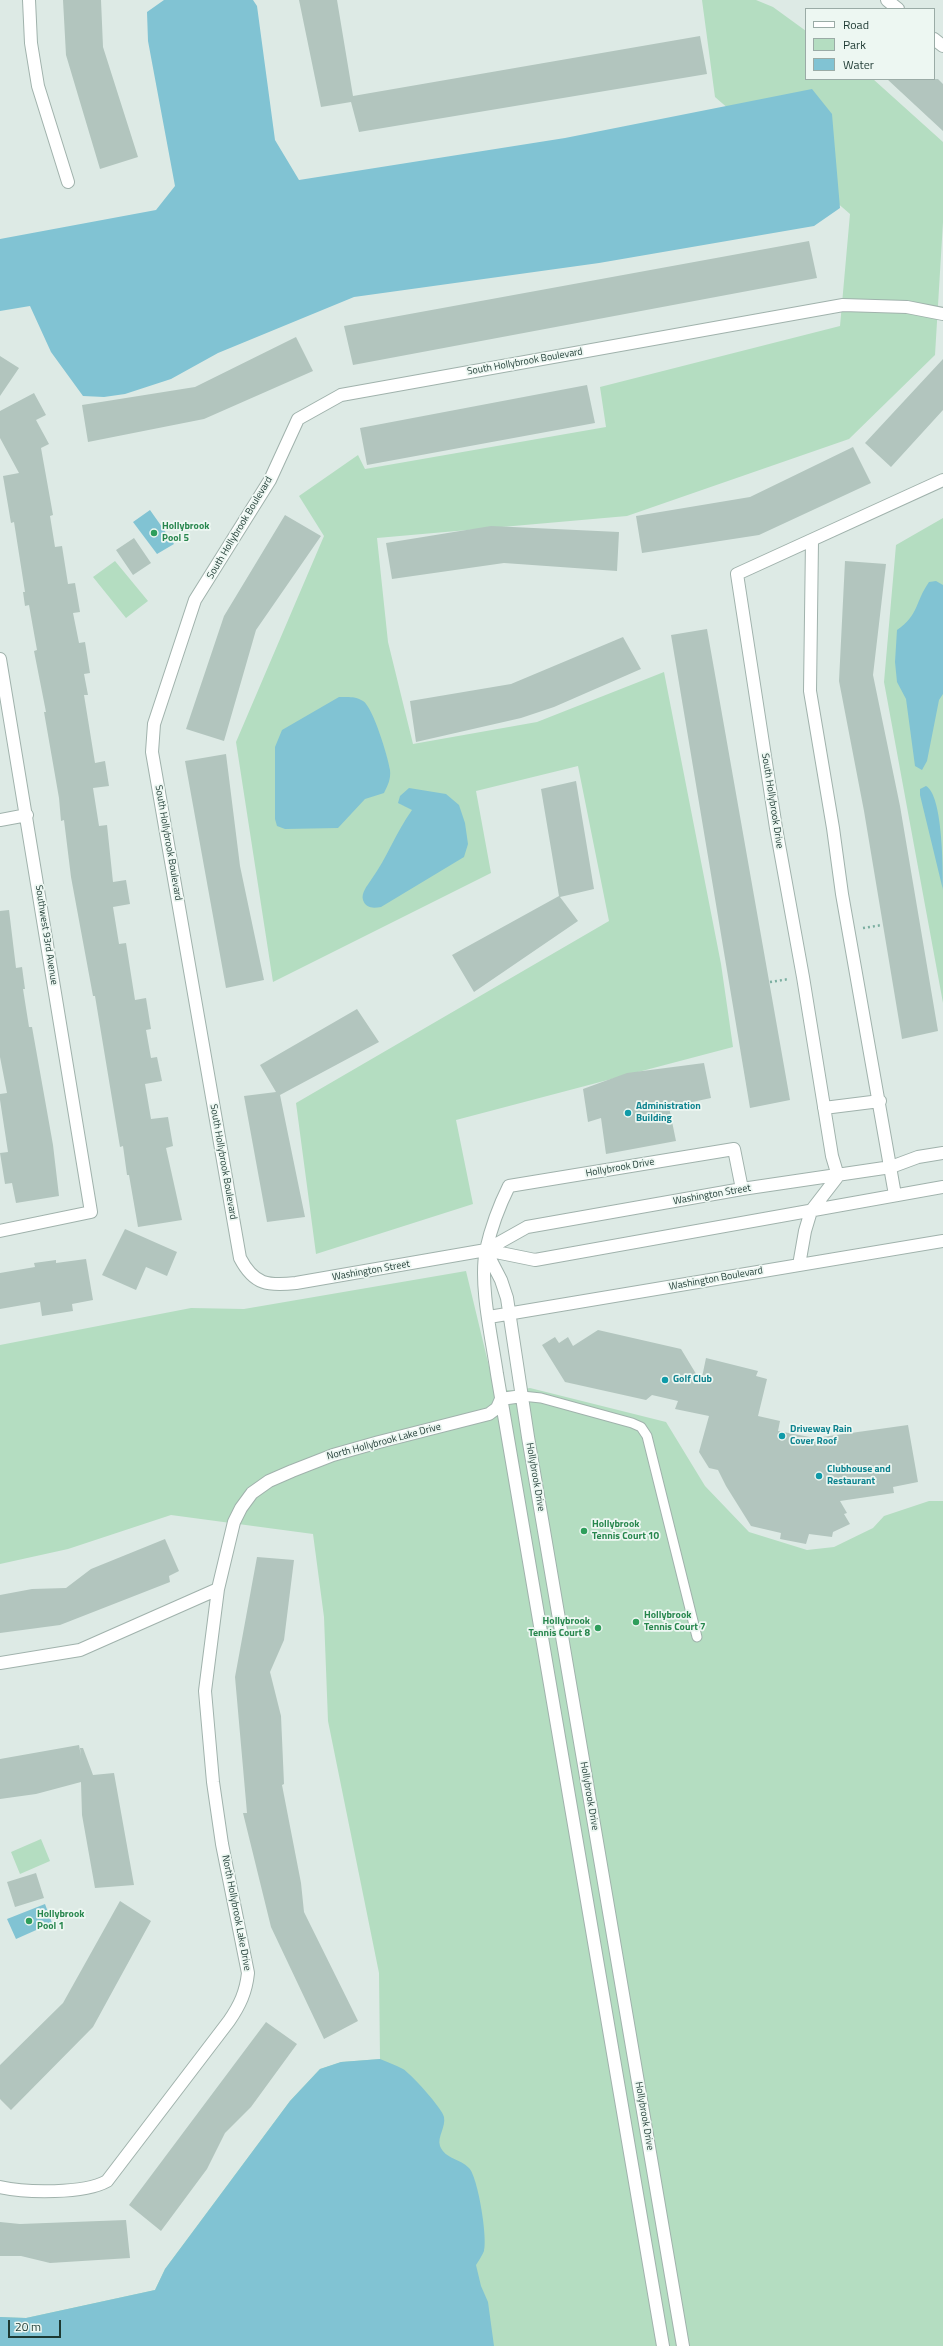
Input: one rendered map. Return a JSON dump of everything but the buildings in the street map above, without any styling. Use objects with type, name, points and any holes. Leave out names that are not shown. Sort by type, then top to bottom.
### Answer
[{"type":"street","points":[[29,0],[31,43],[38,86],[68,182]]},
{"type":"street","points":[[887,0],[897,8]]},
{"type":"street","points":[[935,40],[943,46]]},
{"type":"street","name":"South Hollybrook Boulevard","points":[[256,1280],[247,1271],[240,1258],[152,752],[154,724],[195,600],[270,480],[298,419],[340,395],[843,305],[906,307],[943,314]]},
{"type":"street","name":"South Hollybrook Drive","points":[[838,1176],[832,1156],[803,977],[776,828],[737,574],[943,480]]},
{"type":"street","points":[[812,540],[810,691],[848,930],[880,1100],[895,1195]]},
{"type":"street","name":"Southwest 93rd Avenue","points":[[0,659],[27,815],[91,1212],[0,1231]]},
{"type":"street","points":[[0,820],[27,815]]},
{"type":"street","points":[[824,1108],[880,1100]]},
{"type":"street","name":"Hollybrook Drive","points":[[663,2346],[501,1399],[485,1283],[486,1250],[498,1207],[509,1186],[734,1149],[742,1189]]},
{"type":"street","name":"Washington Street","points":[[256,1280],[269,1284],[296,1283],[486,1250],[527,1227],[742,1189],[891,1167],[918,1157],[943,1153]]},
{"type":"street","points":[[799,1265],[805,1231],[811,1211],[838,1176]]},
{"type":"street","name":"Washington Street","points":[[486,1250],[535,1260],[943,1187]]},
{"type":"street","name":"Washington Boulevard","points":[[489,1317],[943,1241]]},
{"type":"street","name":"Hollybrook Drive","points":[[486,1250],[501,1280],[509,1314],[683,2346]]},
{"type":"street","points":[[501,1399],[522,1396]]},
{"type":"street","name":"North Hollybrook Lake Drive","points":[[0,2187],[83,2190],[98,2186],[107,2181],[229,2021],[240,2005],[246,1990],[248,1973],[221,1836],[213,1782],[205,1691],[218,1589],[234,1522],[241,1508],[252,1494],[268,1481],[333,1455],[489,1414],[497,1408],[501,1399]]},
{"type":"street","points":[[0,1663],[80,1650],[218,1589]]},
{"type":"lane","points":[[522,1396],[541,1398],[632,1422],[641,1427],[647,1436],[697,1637]]},
{"type":"path","points":[[848,930],[882,925]]},
{"type":"path","points":[[770,982],[803,977]]},
{"type":"green space","points":[[702,0],[756,0],[773,7],[805,30],[805,80],[874,80],[943,142],[943,222],[935,355],[849,439],[627,516],[377,538],[388,642],[413,744],[537,722],[664,672],[721,964],[733,1047],[456,1120],[473,1204],[316,1254],[296,1103],[609,921],[578,766],[476,791],[491,873],[273,982],[236,742],[324,536],[299,496],[358,455],[365,469],[606,427],[600,387],[840,326],[850,214],[715,97]]},
{"type":"green space","points":[[943,518],[943,1003],[884,682],[896,545]]},
{"type":"green space","points":[[115,561],[148,601],[126,618],[93,577]]},
{"type":"green space","points":[[466,1271],[493,1383],[506,1390],[530,1388],[666,1422],[705,1486],[749,1532],[807,1550],[834,1547],[873,1528],[884,1516],[929,1501],[943,1501],[943,2346],[0,2346],[0,2317],[26,2318],[155,2290],[165,2269],[290,2101],[320,2069],[341,2062],[380,2059],[379,1973],[328,1721],[324,1617],[313,1534],[171,1515],[68,1549],[0,1564],[0,1345],[191,1308],[244,1309]]},
{"type":"green space","points":[[41,1839],[50,1861],[20,1874],[11,1852]]},
{"type":"water","points":[[164,0],[253,0],[257,6],[275,140],[299,180],[565,138],[812,89],[832,114],[840,208],[814,226],[599,263],[354,297],[218,353],[171,379],[125,394],[104,397],[83,396],[51,352],[30,306],[0,311],[0,239],[156,210],[175,186],[148,41],[147,12]]},
{"type":"water","name":"Hollybrook Pool 5","points":[[150,510],[174,544],[157,554],[133,522]]},
{"type":"water","points":[[936,581],[943,585],[943,694],[939,700],[927,761],[922,770],[915,766],[906,699],[897,682],[895,662],[897,630],[913,613],[929,582]]},
{"type":"water","points":[[339,697],[358,698],[367,705],[371,712],[383,744],[390,770],[388,785],[384,793],[365,799],[338,828],[285,829],[277,826],[275,819],[275,747],[282,730]]},
{"type":"water","points":[[926,786],[932,792],[939,818],[943,890],[920,795],[920,789]]},
{"type":"water","points":[[409,788],[446,794],[459,805],[465,823],[468,844],[464,857],[381,907],[370,907],[364,903],[364,892],[412,810],[398,803],[400,796]]},
{"type":"water","name":"Hollybrook Pool 1","points":[[45,1904],[52,1923],[16,1939],[7,1919]]},
{"type":"water","points":[[380,2059],[403,2069],[432,2099],[444,2117],[444,2124],[439,2143],[442,2150],[449,2156],[466,2165],[476,2183],[485,2234],[485,2244],[484,2251],[476,2265],[481,2286],[488,2302],[494,2346],[0,2346],[0,2317],[26,2318],[155,2290],[165,2269],[290,2101],[320,2069],[341,2062]]},
{"type":"place","name":"Hollybrook Pool 5","points":[[154,533]]},
{"type":"place","name":"Administration Building","points":[[628,1113]]},
{"type":"place","name":"Golf Club","points":[[665,1380]]},
{"type":"place","name":"Driveway Rain Cover Roof","points":[[782,1436]]},
{"type":"place","name":"Clubhouse and Restaurant","points":[[819,1476]]},
{"type":"place","name":"Hollybrook Tennis Court 10","points":[[584,1531]]},
{"type":"place","name":"Hollybrook Tennis Court 7","points":[[636,1622]]},
{"type":"place","name":"Hollybrook Tennis Court 8","points":[[598,1628]]},
{"type":"place","name":"Hollybrook Pool 1","points":[[29,1921]]}]
